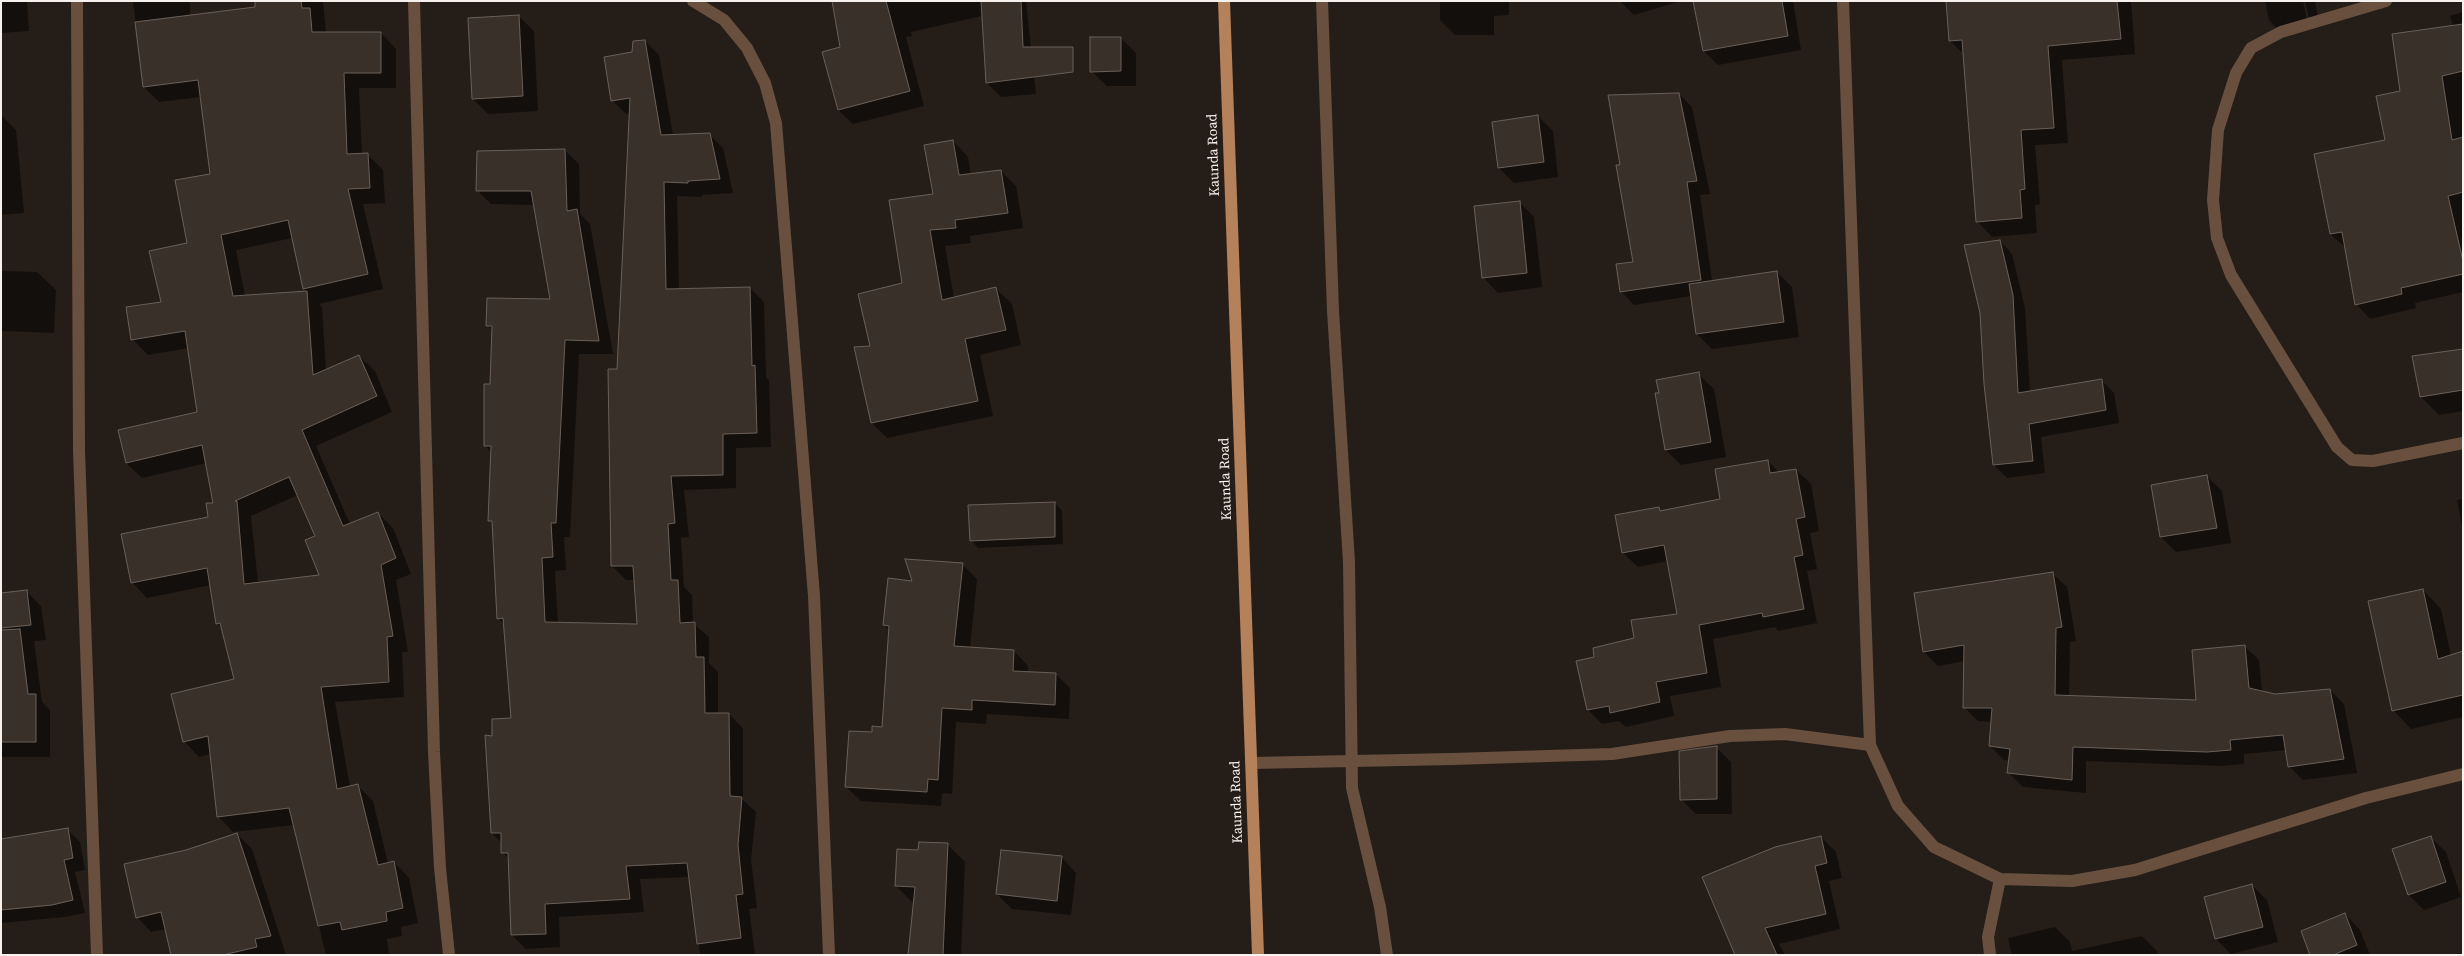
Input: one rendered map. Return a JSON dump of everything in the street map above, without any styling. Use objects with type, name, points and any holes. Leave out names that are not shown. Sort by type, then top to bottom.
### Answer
[{"type":"main road","name":"Kaunda Road","points":[[1224,1],[1258,955]]},
{"type":"street","points":[[77,1],[79,451],[97,955]]},
{"type":"street","points":[[414,1],[434,752],[440,868],[449,955]]},
{"type":"street","points":[[693,1],[724,20],[747,48],[765,83],[776,123],[814,596],[829,955]]},
{"type":"street","points":[[1322,1],[1333,311],[1349,562],[1352,788],[1380,907],[1387,955]]},
{"type":"street","points":[[1843,1],[1870,745],[1898,806],[1934,847],[2000,879],[2072,881],[2135,870],[2366,798],[2463,774]]},
{"type":"street","points":[[2386,1],[2281,32],[2251,48],[2236,73],[2218,130],[2213,200],[2217,238],[2231,275],[2338,447],[2352,460],[2373,461],[2463,443]]},
{"type":"street","points":[[1250,763],[1612,754],[1730,736],[1777,735],[1870,745]]},
{"type":"street","points":[[1990,955],[1988,937],[2000,879]]},
{"type":"building","points":[[255,1],[301,1],[302,8],[310,8],[312,32],[381,32],[381,73],[344,73],[347,154],[368,153],[370,188],[348,189],[368,274],[303,289],[288,220],[221,235],[233,296],[307,291],[313,375],[359,355],[377,396],[302,430],[343,526],[378,512],[396,558],[381,565],[393,636],[387,637],[389,682],[321,687],[337,789],[358,784],[378,865],[394,861],[403,908],[386,912],[387,921],[342,930],[340,922],[318,926],[289,808],[217,817],[208,736],[183,742],[171,694],[234,679],[220,623],[216,624],[207,568],[131,583],[121,534],[208,517],[206,503],[213,503],[202,445],[126,463],[118,430],[197,412],[185,331],[131,340],[126,307],[161,302],[149,251],[187,243],[175,180],[210,174],[198,80],[143,87],[135,22],[255,7]],"holes":[[[289,477],[315,536],[305,540],[319,575],[244,584],[237,501],[235,501]]]},
{"type":"building","points":[[832,1],[886,1],[910,91],[838,110],[822,52],[840,47]]},
{"type":"building","points":[[981,1],[1021,1],[1023,47],[1073,47],[1073,72],[986,83]]},
{"type":"building","points":[[1693,1],[1782,1],[1788,36],[1703,51]]},
{"type":"building","points":[[1946,1],[2117,1],[2121,39],[2048,46],[2054,128],[2021,130],[2025,189],[2020,190],[2022,218],[1976,222],[1962,40],[1949,41]]},
{"type":"building","points":[[519,15],[523,96],[472,99],[468,18]]},
{"type":"building","points":[[2463,24],[2463,71],[2442,76],[2452,140],[2463,137],[2463,192],[2448,196],[2463,261],[2463,274],[2401,288],[2402,294],[2355,305],[2342,232],[2330,234],[2314,154],[2385,140],[2376,96],[2400,91],[2392,34]]},
{"type":"building","points":[[1090,37],[1121,37],[1121,71],[1090,72]]},
{"type":"building","points":[[645,40],[661,135],[710,133],[720,179],[688,181],[688,183],[664,182],[666,289],[750,287],[752,366],[755,365],[757,433],[723,434],[723,475],[671,476],[675,523],[668,524],[671,580],[678,580],[680,623],[695,622],[696,657],[704,657],[705,713],[729,713],[730,796],[742,797],[738,845],[743,894],[736,895],[741,938],[697,944],[687,863],[626,866],[630,899],[545,904],[546,934],[511,935],[508,853],[501,853],[501,833],[491,833],[485,735],[492,736],[492,719],[511,718],[503,618],[497,619],[492,521],[488,521],[491,446],[484,446],[484,384],[490,384],[492,326],[486,326],[487,298],[550,299],[531,191],[476,191],[477,151],[565,149],[567,211],[577,209],[599,341],[565,340],[556,523],[551,523],[553,557],[542,558],[545,622],[637,624],[633,566],[611,566],[608,369],[617,369],[630,98],[611,101],[604,57],[632,52],[633,41]]},
{"type":"building","points":[[1679,93],[1697,181],[1687,182],[1701,280],[1620,292],[1616,264],[1633,262],[1616,165],[1620,165],[1608,95]]},
{"type":"building","points":[[1538,115],[1544,162],[1498,168],[1492,122]]},
{"type":"building","points":[[953,140],[959,175],[1001,170],[1008,213],[955,220],[956,228],[930,230],[942,300],[996,287],[1006,330],[965,339],[978,401],[871,423],[854,347],[870,346],[858,294],[902,283],[889,200],[933,194],[924,145]]},
{"type":"building","points":[[1520,201],[1527,273],[1482,278],[1474,206]]},
{"type":"building","points":[[2000,240],[2013,295],[2018,393],[2102,379],[2106,410],[2029,424],[2033,461],[1993,465],[1984,384],[1980,313],[1964,245]]},
{"type":"building","points":[[1777,271],[1784,322],[1696,334],[1689,284]]},
{"type":"building","points":[[2463,349],[2463,390],[2420,397],[2412,356]]},
{"type":"building","points":[[1699,372],[1711,442],[1665,450],[1655,393],[1659,393],[1656,380]]},
{"type":"building","points":[[1768,460],[1770,473],[1796,469],[1805,517],[1796,519],[1803,555],[1794,557],[1804,609],[1763,617],[1762,613],[1699,625],[1707,673],[1656,682],[1660,702],[1610,713],[1609,706],[1587,710],[1576,661],[1594,657],[1593,648],[1634,638],[1631,620],[1677,614],[1664,545],[1622,553],[1615,515],[1659,507],[1660,511],[1720,499],[1715,469]]},
{"type":"building","points":[[2207,475],[2217,528],[2160,537],[2151,485]]},
{"type":"building","points":[[1055,502],[1055,537],[970,541],[968,505]]},
{"type":"building","points":[[905,559],[963,563],[954,646],[1014,650],[1013,671],[1056,673],[1055,705],[972,700],[972,710],[942,708],[938,780],[928,779],[927,792],[845,787],[849,731],[872,732],[872,726],[882,727],[889,626],[883,625],[888,578],[912,581]]},
{"type":"building","points":[[2053,572],[2062,627],[2056,628],[2055,695],[2196,700],[2192,650],[2245,645],[2249,688],[2275,694],[2330,689],[2344,759],[2288,767],[2283,735],[2230,740],[2231,750],[2207,752],[2073,747],[2072,780],[2007,773],[2010,749],[1989,746],[1992,708],[1963,708],[1964,645],[1923,652],[1914,593]]},
{"type":"building","points":[[2423,589],[2438,659],[2463,651],[2463,695],[2392,711],[2368,601]]},
{"type":"building","points":[[27,590],[31,625],[1,628],[1,593]]},
{"type":"building","points":[[20,629],[28,694],[36,694],[36,742],[1,742],[1,630]]},
{"type":"building","points":[[1717,746],[1717,799],[1680,800],[1679,751]]},
{"type":"building","points":[[68,828],[73,858],[64,860],[73,900],[52,905],[1,910],[1,839]]},
{"type":"building","points":[[237,833],[271,936],[255,939],[257,947],[223,955],[171,955],[161,912],[136,918],[124,864],[186,850]]},
{"type":"building","points":[[1821,836],[1827,863],[1815,866],[1826,914],[1765,928],[1777,955],[1735,955],[1702,877],[1775,847]]},
{"type":"building","points":[[2431,836],[2446,882],[2408,895],[2392,849]]},
{"type":"building","points":[[919,842],[948,843],[943,955],[908,955],[915,887],[895,886],[897,849],[918,850]]},
{"type":"building","points":[[1001,850],[1062,856],[1057,901],[996,894]]},
{"type":"building","points":[[2252,884],[2263,927],[2215,939],[2204,897]]},
{"type":"building","points":[[2345,913],[2357,945],[2333,955],[2310,955],[2301,931]]}]
